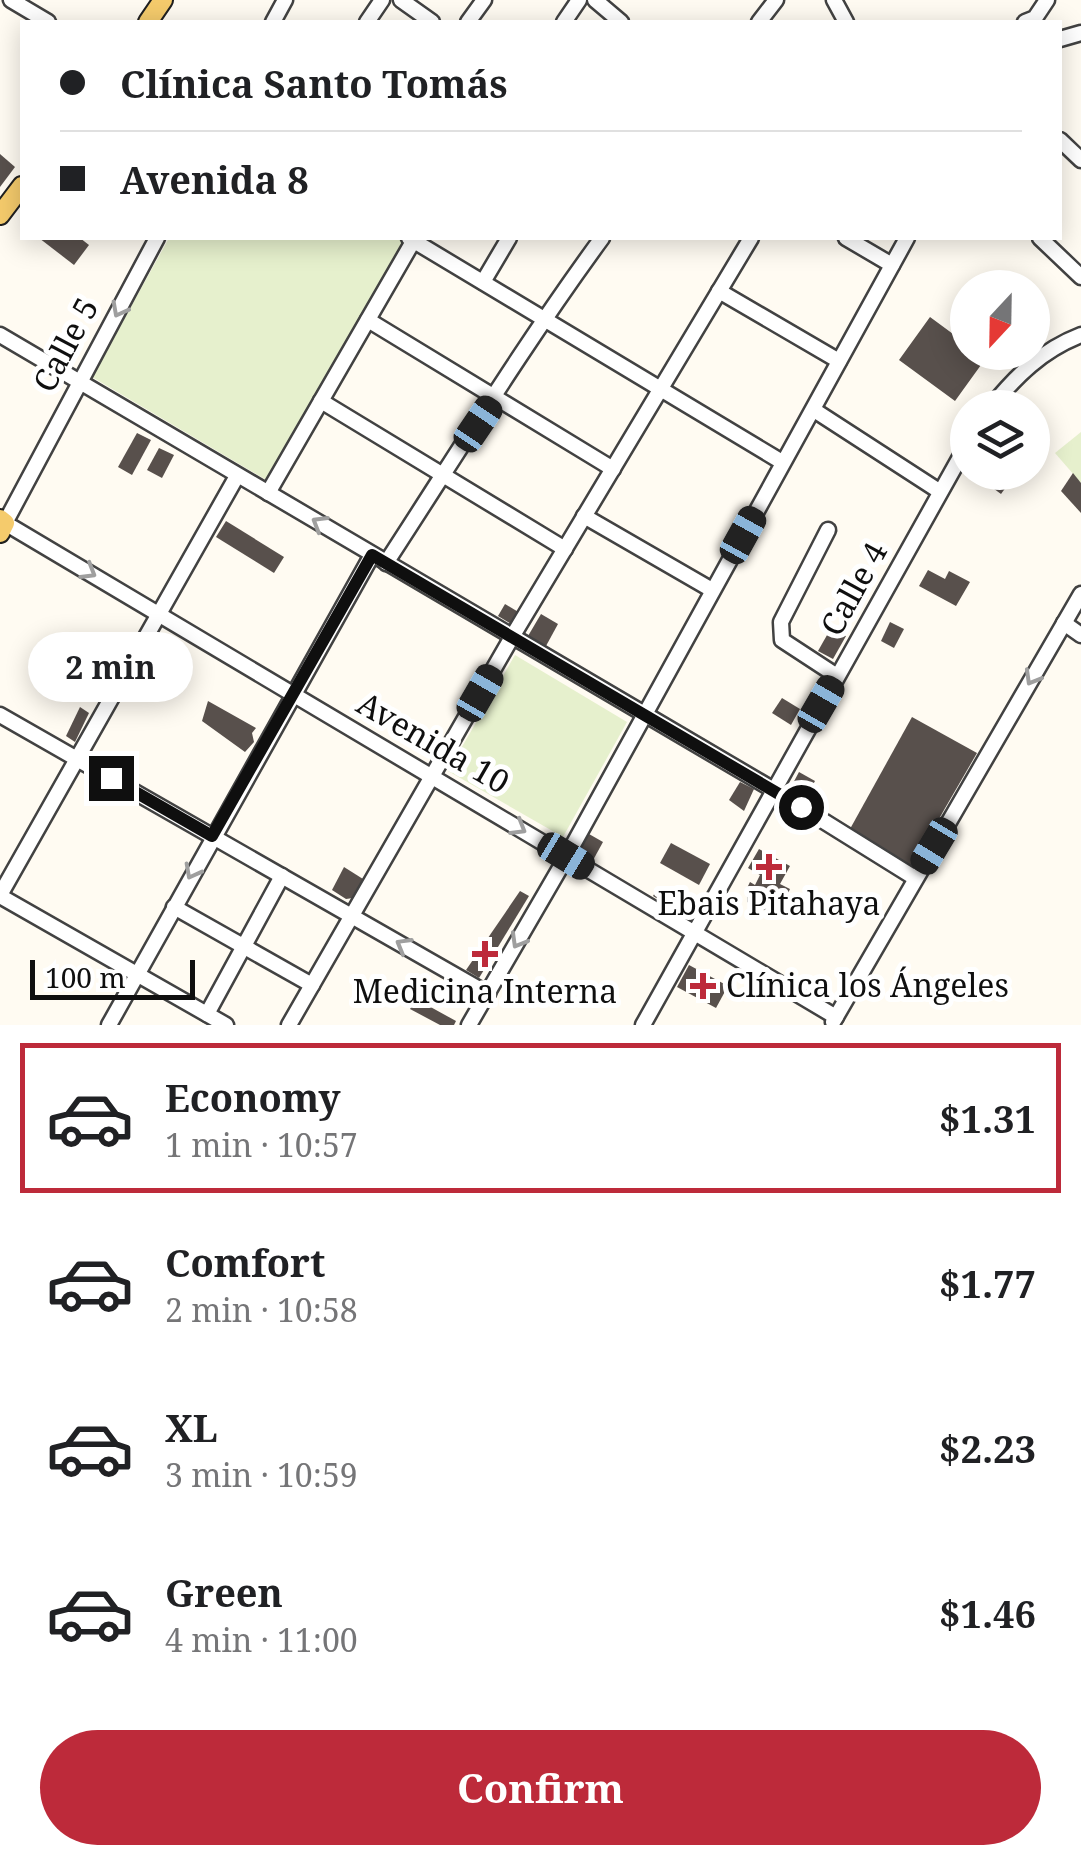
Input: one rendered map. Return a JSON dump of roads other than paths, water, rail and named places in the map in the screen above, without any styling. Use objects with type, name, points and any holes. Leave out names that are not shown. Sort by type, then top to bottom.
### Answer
[{"type":"main road","points":[[0,215],[20,189]]},
{"type":"street","points":[[10,0],[45,20]]},
{"type":"street","points":[[401,0],[429,20]]},
{"type":"street","points":[[595,0],[619,20]]},
{"type":"street","points":[[761,20],[776,0]]},
{"type":"street","points":[[1030,20],[1047,0]]},
{"type":"street","points":[[1062,142],[1081,160]]},
{"type":"street","name":"Calle 5","points":[[2,525],[156,240]]},
{"type":"street","points":[[268,493],[411,240]]},
{"type":"street","points":[[415,240],[782,462]]},
{"type":"street","points":[[483,282],[508,240]]},
{"type":"street","points":[[109,1025],[290,695],[379,559],[443,476],[543,319],[601,240]]},
{"type":"street","points":[[289,1025],[512,637],[750,240]]},
{"type":"street","points":[[850,240],[892,264]]},
{"type":"street","points":[[469,1025],[906,240]]},
{"type":"street","points":[[1042,240],[1081,277]]},
{"type":"street","points":[[719,291],[839,361]]},
{"type":"street","points":[[368,320],[613,469]]},
{"type":"street","points":[[1004,390],[1018,373],[1059,343],[1081,334]]},
{"type":"street","points":[[0,335],[772,789],[915,878]]},
{"type":"street","points":[[322,400],[565,549]]},
{"type":"street","points":[[814,410],[939,491]]},
{"type":"street","name":"Calle 4","points":[[643,1025],[950,473]]},
{"type":"street","points":[[226,1025],[0,896],[237,476]]},
{"type":"street","points":[[584,516],[712,590]]},
{"type":"street","name":"Avenida 10","points":[[2,525],[432,776],[834,1021]]},
{"type":"street","points":[[828,530],[780,622],[779,634],[782,640],[837,676]]},
{"type":"street","points":[[834,1021],[1081,594]]},
{"type":"street","points":[[1064,623],[1081,635]]},
{"type":"street","points":[[0,715],[488,994]]},
{"type":"street","points":[[206,1014],[282,876]]},
{"type":"street","points":[[174,907],[312,986]]},
{"type":"place","name":"Ebais Pitahaya","points":[[769,867]]},
{"type":"place","name":"Medicina Interna","points":[[485,954]]},
{"type":"place","name":"Clínica los Ángeles","points":[[703,986]]}]
